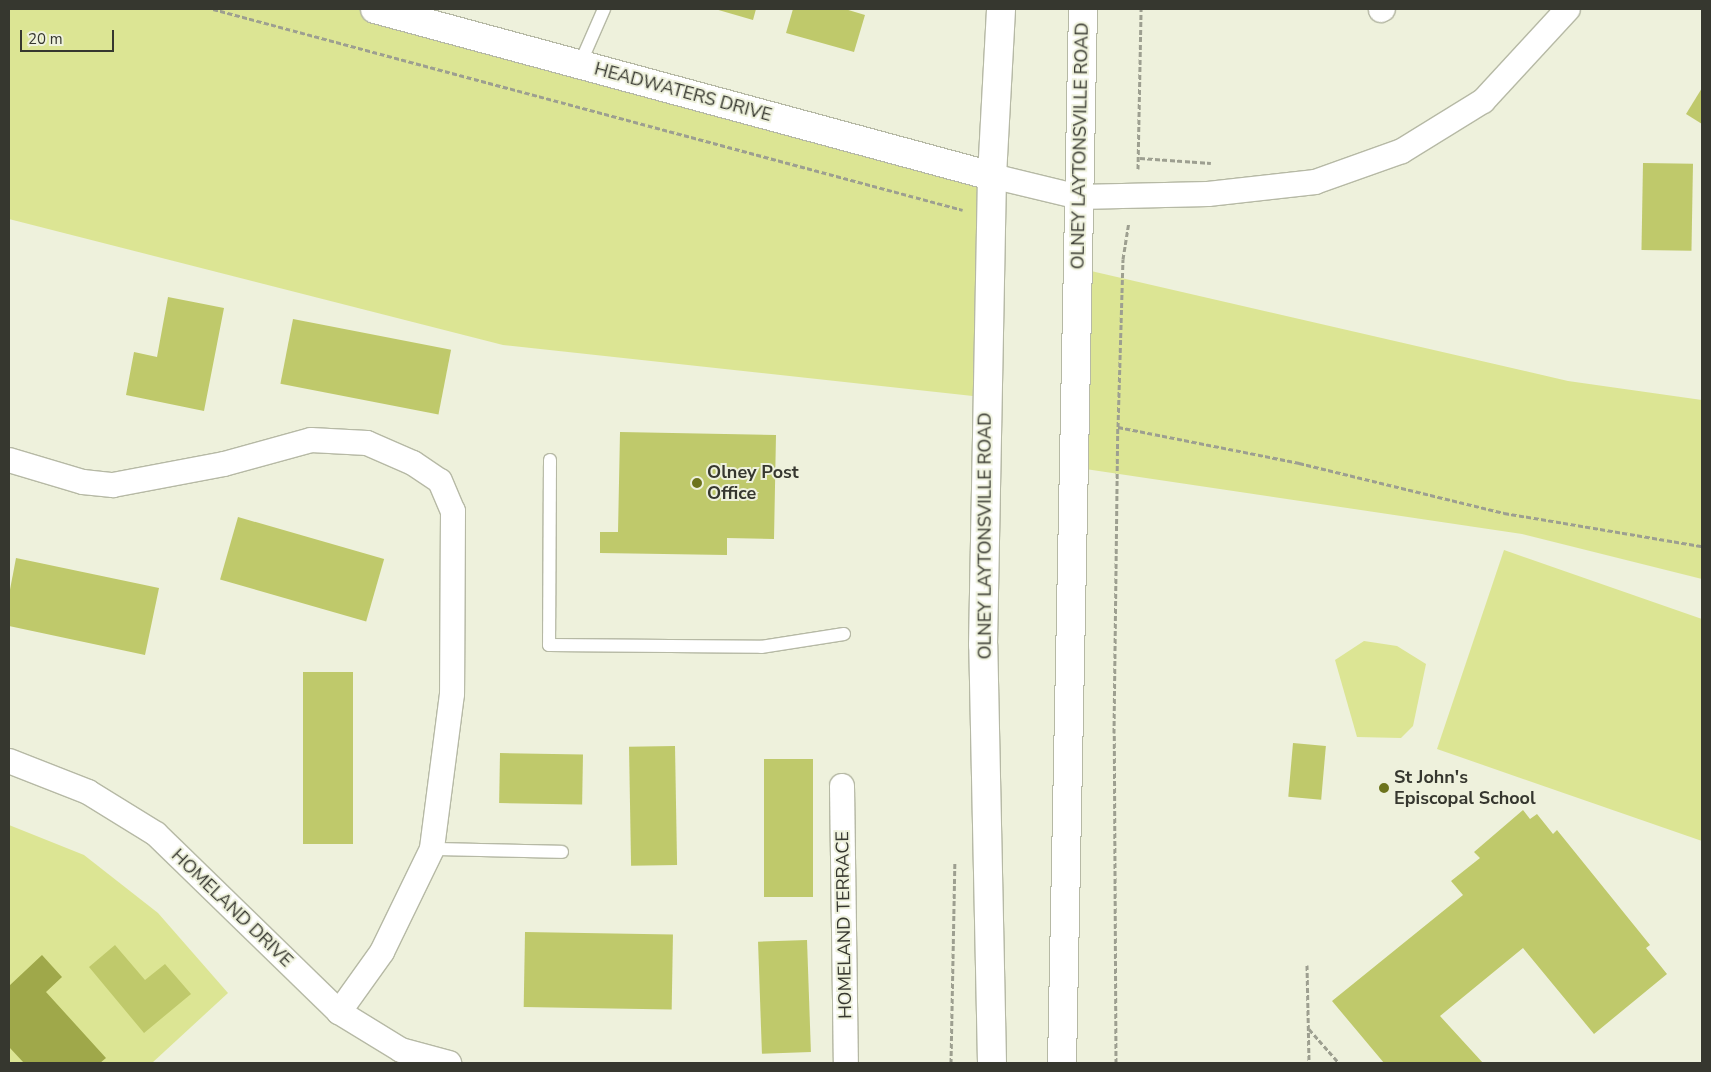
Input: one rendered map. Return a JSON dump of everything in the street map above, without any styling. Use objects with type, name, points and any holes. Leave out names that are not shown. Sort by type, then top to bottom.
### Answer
[{"type":"main road","name":"HEADWATERS DRIVE","points":[[375,9],[992,176]]},
{"type":"main road","name":"OLNEY LAYTONSVILLE ROAD","points":[[992,1063],[983,645],[992,176],[1001,9]]},
{"type":"main road","name":"OLNEY LAYTONSVILLE ROAD","points":[[1062,1063],[1083,9]]},
{"type":"street","points":[[992,176],[1079,197],[1134,194],[1208,194],[1315,182],[1402,151],[1483,101],[1568,9]]},
{"type":"street","points":[[9,460],[84,482],[113,486],[224,464],[311,440],[367,443],[413,463],[440,481],[453,511],[452,694],[432,849],[382,952],[339,1012]]},
{"type":"street","name":"HOMELAND DRIVE","points":[[9,761],[88,792],[156,834],[339,1012],[402,1050],[449,1063]]},
{"type":"street","name":"HOMELAND TERRACE","points":[[842,786],[846,1063]]},
{"type":"lane","points":[[580,64],[604,9]]},
{"type":"lane","points":[[550,460],[549,645],[761,647],[844,634]]},
{"type":"lane","points":[[432,849],[562,852]]},
{"type":"path","points":[[213,9],[966,211]]},
{"type":"path","points":[[1116,1063],[1114,733],[1118,427],[1124,244],[1140,158],[1142,9]]},
{"type":"path","points":[[1140,158],[1215,163]]},
{"type":"path","points":[[1118,427],[1299,463],[1504,514],[1702,546]]},
{"type":"path","points":[[1307,965],[1309,1063]]},
{"type":"path","points":[[1308,1029],[1338,1063]]},
{"type":"shaded area","points":[[9,9],[375,9],[992,176],[982,397],[503,345],[9,219]]},
{"type":"shaded area","points":[[1078,268],[1568,381],[1702,400],[1702,579],[1522,534],[1072,467]]},
{"type":"shaded area","points":[[1504,550],[1702,619],[1702,841],[1437,749]]},
{"type":"shaded area","points":[[1364,641],[1397,646],[1426,664],[1413,726],[1401,738],[1357,737],[1335,660]]},
{"type":"shaded area","points":[[9,825],[84,855],[158,913],[228,993],[152,1063],[9,1063]]},
{"type":"shaded area","points":[[42,955],[62,977],[46,992],[106,1058],[100,1063],[24,1063],[9,1047],[9,986]]},
{"type":"building","points":[[715,9],[756,9],[753,20]]},
{"type":"building","points":[[793,9],[845,9],[865,15],[854,52],[786,33]]},
{"type":"building","points":[[1702,88],[1702,124],[1686,114]]},
{"type":"building","points":[[1643,163],[1693,164],[1691,251],[1641,250]]},
{"type":"building","points":[[168,297],[224,308],[204,411],[126,395],[134,352],[157,357]]},
{"type":"building","points":[[293,319],[451,350],[438,415],[280,384]]},
{"type":"building","name":"Olney Post Office","points":[[620,432],[776,435],[774,539],[727,538],[727,555],[600,553],[600,532],[618,532]]},
{"type":"building","points":[[238,517],[384,559],[366,621],[220,579]]},
{"type":"building","points":[[16,558],[159,588],[145,655],[9,626],[9,595]]},
{"type":"building","points":[[303,672],[353,672],[353,844],[303,844]]},
{"type":"building","points":[[1293,743],[1326,746],[1321,800],[1288,797]]},
{"type":"building","points":[[675,746],[677,865],[631,866],[629,747]]},
{"type":"building","points":[[500,753],[583,754],[582,804],[499,803]]},
{"type":"building","points":[[764,759],[813,759],[813,897],[764,897]]},
{"type":"building","points":[[1523,810],[1530,819],[1537,814],[1553,834],[1557,830],[1650,945],[1646,948],[1667,974],[1594,1034],[1523,948],[1440,1016],[1483,1063],[1384,1063],[1332,1001],[1463,895],[1451,881],[1480,858],[1474,852]]},
{"type":"building","points":[[525,932],[673,935],[672,1010],[524,1007]]},
{"type":"building","points":[[807,940],[811,1052],[762,1054],[758,942]]},
{"type":"building","points":[[115,945],[145,980],[165,964],[191,994],[144,1033],[89,967]]},
{"type":"place","name":"Olney Post Office","points":[[697,483]]},
{"type":"place","name":"St John's Episcopal School","points":[[1384,788]]}]
